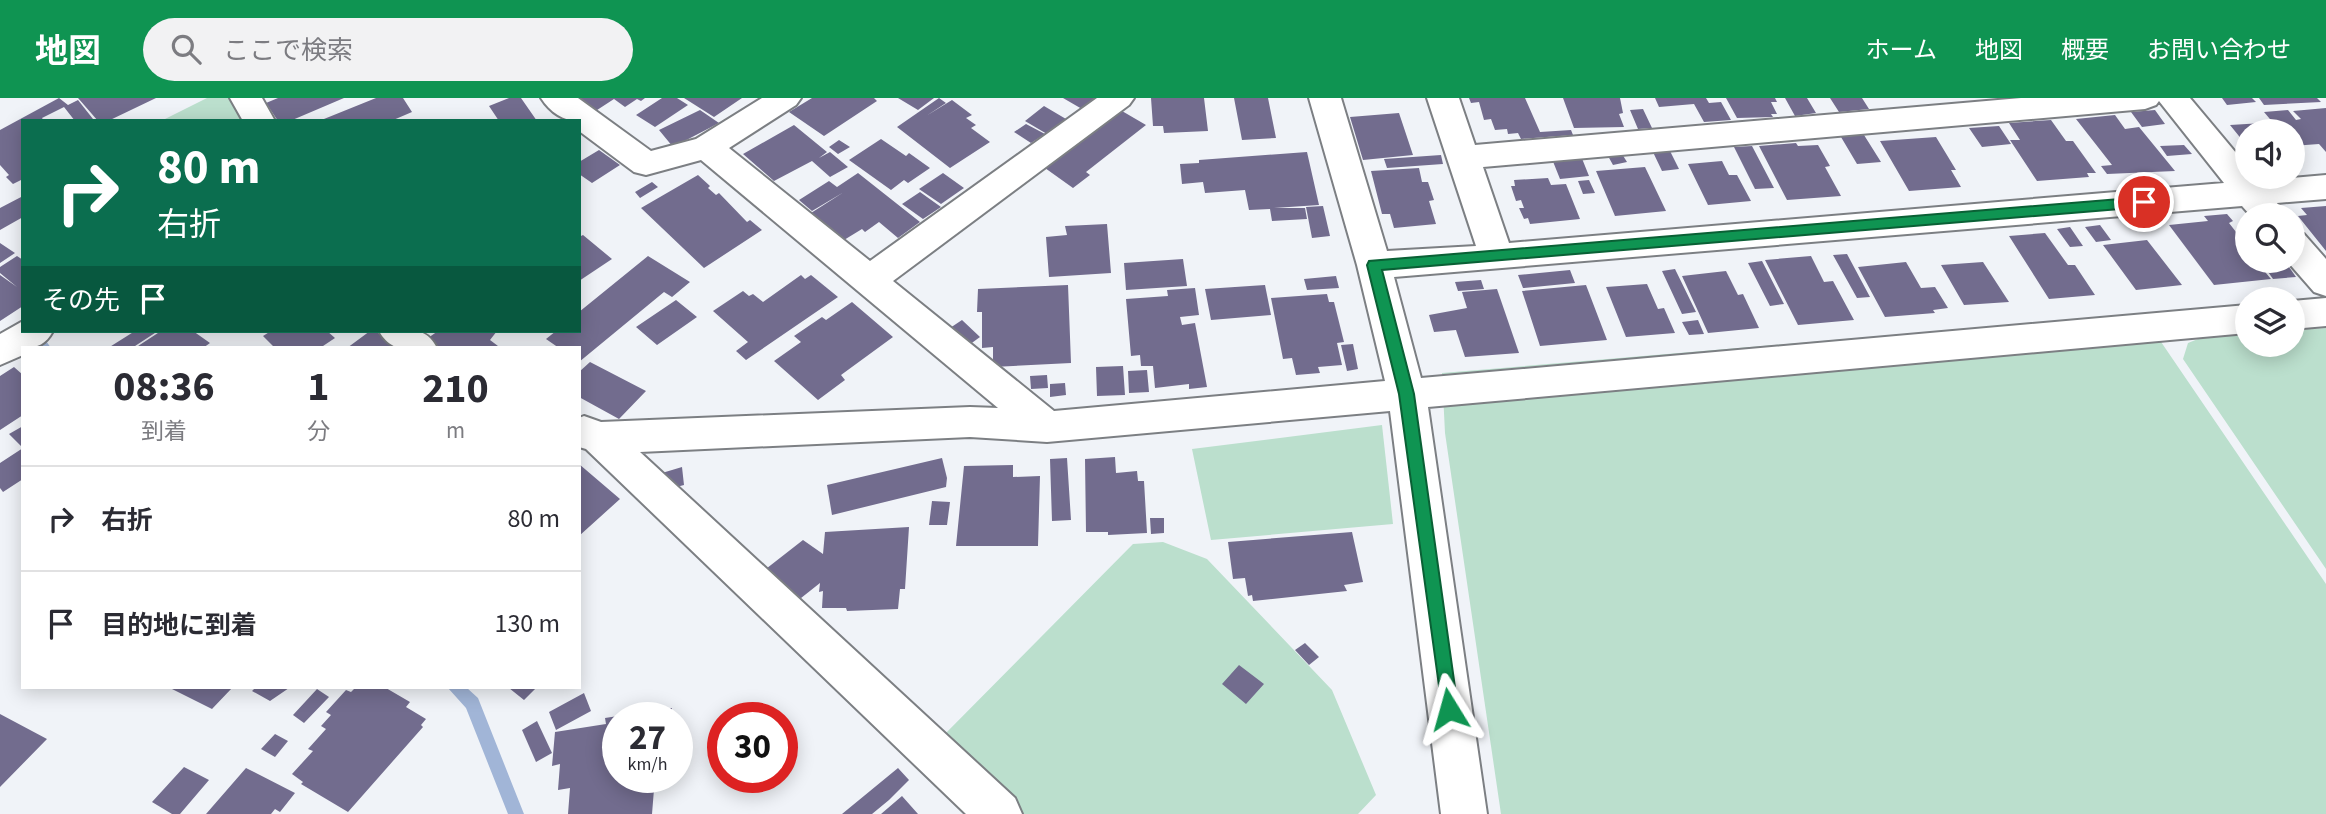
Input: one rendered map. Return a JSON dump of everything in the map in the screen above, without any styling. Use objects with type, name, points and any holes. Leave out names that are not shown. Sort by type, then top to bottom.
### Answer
[{"type":"street","points":[[246,98],[258,119]]},
{"type":"street","points":[[557,98],[646,164],[707,147],[785,98]]},
{"type":"street","points":[[869,280],[1118,98]]},
{"type":"street","points":[[1325,98],[1374,265],[1407,394],[1464,814]]},
{"type":"street","points":[[1443,98],[1497,257]]},
{"type":"street","points":[[1463,157],[2145,98]]},
{"type":"street","points":[[2173,98],[2258,203]]},
{"type":"street","points":[[707,147],[1047,427]]},
{"type":"street","points":[[2267,203],[2326,187]]},
{"type":"street","points":[[1374,265],[1497,257],[1617,245],[2235,207]]},
{"type":"street","points":[[2305,258],[2326,283]]},
{"type":"street","points":[[2305,314],[2326,312]]},
{"type":"street","points":[[589,434],[970,422],[1047,427],[2235,320]]},
{"type":"street","points":[[0,351],[32,333]]},
{"type":"street","points":[[400,333],[416,346]]},
{"type":"street","points":[[589,434],[999,814]]},
{"type":"green space","points":[[207,98],[231,98],[240,119],[165,119]]},
{"type":"green space","points":[[2142,314],[2326,584],[2326,814],[1501,814],[1445,433],[1442,373]]},
{"type":"green space","points":[[2326,328],[2326,569],[2183,359],[2188,343],[2203,337],[2235,335],[2235,357],[2305,357],[2305,329]]},
{"type":"green space","points":[[1382,425],[1393,524],[1211,540],[1192,449]]},
{"type":"green space","points":[[1163,542],[1207,559],[1332,690],[1376,795],[1358,814],[1021,814],[940,739],[1133,544]]},
{"type":"building","points":[[59,98],[68,105],[78,100],[93,119],[73,119],[64,107],[43,119],[21,119],[21,180],[13,184],[0,165],[0,130]]},
{"type":"building","points":[[78,98],[156,98],[112,119],[96,119]]},
{"type":"building","points":[[278,98],[344,98],[295,119],[277,119],[266,103]]},
{"type":"building","points":[[376,98],[403,98],[412,112],[396,119],[324,119]]},
{"type":"building","points":[[509,98],[521,98],[536,119],[498,119],[489,106]]},
{"type":"building","points":[[645,98],[641,101],[637,99],[625,107],[614,99],[594,112],[576,100]]},
{"type":"building","points":[[662,98],[677,98],[688,105],[655,127],[636,115]]},
{"type":"building","points":[[684,98],[742,98],[714,117]]},
{"type":"building","points":[[812,98],[874,98],[877,101],[824,136],[789,112]]},
{"type":"building","points":[[898,98],[934,98],[918,110]]},
{"type":"building","points":[[939,98],[946,103],[926,116],[952,100],[972,115],[966,118],[976,125],[971,128],[990,142],[950,168],[897,127]]},
{"type":"building","points":[[1063,98],[1096,98],[1082,109]]},
{"type":"building","points":[[1151,98],[1204,98],[1208,131],[1164,133],[1163,126],[1153,126]]},
{"type":"building","points":[[1234,98],[1268,98],[1276,138],[1242,140]]},
{"type":"building","points":[[1469,98],[1525,98],[1540,132],[1571,130],[1573,135],[1521,139],[1518,133],[1508,134],[1507,129],[1495,130],[1491,119],[1484,120],[1479,102],[1471,103]]},
{"type":"building","points":[[1563,98],[1620,98],[1623,113],[1619,114],[1624,127],[1574,128]]},
{"type":"building","points":[[1655,98],[1706,98],[1709,103],[1721,102],[1731,120],[1704,122],[1694,104],[1659,107]]},
{"type":"building","points":[[1726,98],[1775,98],[1777,102],[1771,102],[1777,114],[1771,114],[1773,117],[1737,118]]},
{"type":"building","points":[[1785,98],[1807,98],[1816,113],[1795,116]]},
{"type":"building","points":[[1830,98],[1862,98],[1869,109],[1839,112]]},
{"type":"building","points":[[2222,98],[2252,98],[2256,102],[2227,105]]},
{"type":"building","points":[[2259,98],[2317,98],[2321,102],[2264,105]]},
{"type":"building","points":[[1044,106],[1066,119],[1047,134],[1025,121]]},
{"type":"building","points":[[2326,108],[2326,152],[2319,144],[2305,145],[2305,119],[2301,119],[2293,111]]},
{"type":"building","points":[[1643,109],[1652,128],[1638,129],[1630,110]]},
{"type":"building","points":[[700,110],[719,123],[673,147],[659,130]]},
{"type":"building","points":[[2155,110],[2165,124],[2142,127],[2131,112]]},
{"type":"building","points":[[2288,110],[2295,119],[2270,119],[2264,112]]},
{"type":"building","points":[[1122,111],[1146,125],[1086,172],[1090,175],[1073,188],[1045,168]]},
{"type":"building","points":[[1399,113],[1413,155],[1363,160],[1350,117]]},
{"type":"building","points":[[2115,115],[2125,129],[2139,127],[2175,171],[2107,174],[2101,166],[2112,165],[2076,119]]},
{"type":"building","points":[[2051,120],[2066,141],[2073,141],[2096,173],[2087,173],[2089,177],[2037,181],[2010,140],[2020,140],[2009,123]]},
{"type":"building","points":[[1026,124],[1045,134],[1031,143],[1014,132]]},
{"type":"building","points":[[794,125],[827,152],[819,158],[830,152],[848,167],[830,177],[812,161],[774,181],[743,154]]},
{"type":"building","points":[[1999,126],[2011,144],[1982,147],[1969,128]]},
{"type":"building","points":[[1864,135],[1881,162],[1857,164],[1841,137]]},
{"type":"building","points":[[1936,137],[1956,170],[1951,170],[1961,187],[1909,191],[1880,141]]},
{"type":"building","points":[[881,139],[906,156],[909,153],[930,168],[908,183],[904,180],[891,190],[849,160]]},
{"type":"building","points":[[839,140],[850,147],[838,154],[829,147]]},
{"type":"building","points":[[1796,143],[1798,146],[1818,145],[1830,166],[1825,167],[1841,196],[1787,200],[1759,146]]},
{"type":"building","points":[[2184,145],[2192,154],[2167,156],[2160,146]]},
{"type":"building","points":[[1752,146],[1774,188],[1755,189],[1734,147]]},
{"type":"building","points":[[1669,149],[1679,169],[1662,171],[1652,150]]},
{"type":"building","points":[[599,150],[620,165],[592,183],[581,175],[581,161]]},
{"type":"building","points":[[1307,152],[1319,205],[1274,208],[1305,208],[1307,219],[1272,221],[1270,209],[1249,210],[1245,190],[1205,193],[1203,182],[1182,184],[1180,164],[1199,163],[1199,160]]},
{"type":"building","points":[[1622,154],[1627,162],[1613,165],[1608,156]]},
{"type":"building","points":[[1441,155],[1443,164],[1387,168],[1384,159]]},
{"type":"building","points":[[1581,156],[1589,176],[1560,179],[1552,159]]},
{"type":"building","points":[[1722,161],[1729,175],[1737,175],[1751,201],[1708,205],[1688,164]]},
{"type":"building","points":[[1645,167],[1666,211],[1615,216],[1596,171]]},
{"type":"building","points":[[1419,168],[1422,182],[1428,182],[1434,200],[1429,201],[1436,224],[1394,228],[1390,214],[1382,214],[1371,171]]},
{"type":"building","points":[[858,173],[920,222],[898,238],[879,222],[865,232],[862,229],[844,240],[811,213],[844,192],[812,211],[799,200],[829,181],[837,187]]},
{"type":"building","points":[[943,173],[964,188],[941,204],[919,189]]},
{"type":"building","points":[[698,175],[710,186],[708,188],[716,195],[719,193],[747,222],[750,220],[762,230],[704,268],[641,208]]},
{"type":"building","points":[[1548,178],[1551,185],[1566,184],[1580,219],[1530,224],[1528,218],[1524,219],[1519,208],[1524,208],[1521,200],[1516,201],[1511,186],[1515,186],[1514,180]]},
{"type":"building","points":[[1589,180],[1595,193],[1583,194],[1578,181]]},
{"type":"building","points":[[652,182],[658,187],[640,198],[635,192]]},
{"type":"building","points":[[920,192],[941,207],[923,219],[902,204]]},
{"type":"building","points":[[21,197],[21,218],[0,230],[0,208]]},
{"type":"building","points":[[1323,206],[1330,236],[1312,238],[1306,207]]},
{"type":"building","points":[[2326,206],[2326,251],[2305,225],[2305,208]]},
{"type":"building","points":[[2227,214],[2233,221],[2229,223],[2235,231],[2235,273],[2266,273],[2271,279],[2214,285],[2169,225],[2208,221],[2204,216]]},
{"type":"building","points":[[1107,224],[1111,273],[1049,277],[1046,237],[1067,235],[1065,226]]},
{"type":"building","points":[[2100,225],[2111,240],[2096,242],[2085,227]]},
{"type":"building","points":[[2070,227],[2083,246],[2070,247],[2057,229]]},
{"type":"building","points":[[2045,233],[2068,265],[2075,265],[2095,295],[2049,299],[2009,236]]},
{"type":"building","points":[[581,236],[612,259],[581,280]]},
{"type":"building","points":[[2147,240],[2182,285],[2136,290],[2103,245]]},
{"type":"building","points":[[0,243],[15,253],[0,263]]},
{"type":"building","points":[[1847,254],[1870,297],[1857,298],[1833,255]]},
{"type":"building","points":[[17,256],[21,259],[21,307],[0,321],[0,275],[17,287],[0,273],[0,267]]},
{"type":"building","points":[[648,256],[690,282],[672,297],[664,292],[581,360],[581,346],[556,346],[546,339],[554,333],[581,333],[581,310]]},
{"type":"building","points":[[1811,256],[1824,282],[1833,281],[1854,320],[1798,325],[1765,260]]},
{"type":"building","points":[[1183,259],[1187,286],[1126,290],[1124,263]]},
{"type":"building","points":[[1762,261],[1784,304],[1770,306],[1748,263]]},
{"type":"building","points":[[1906,262],[1921,288],[1935,287],[1948,308],[1933,310],[1935,313],[1885,317],[1858,267]]},
{"type":"building","points":[[1983,262],[2009,302],[1964,305],[1941,265]]},
{"type":"building","points":[[1675,269],[1696,312],[1682,314],[1662,271]]},
{"type":"building","points":[[1570,270],[1575,283],[1523,288],[1518,275]]},
{"type":"building","points":[[1726,271],[1738,295],[1743,294],[1759,328],[1708,333],[1682,276]]},
{"type":"building","points":[[2269,273],[2293,273],[2296,277],[2273,279]]},
{"type":"building","points":[[801,275],[805,279],[811,275],[838,297],[746,360],[736,351],[748,342],[713,311],[743,291],[749,296],[753,294],[763,302]]},
{"type":"building","points":[[1336,276],[1339,288],[1307,290],[1304,279]]},
{"type":"building","points":[[1481,280],[1484,289],[1458,291],[1455,282]]},
{"type":"building","points":[[1647,284],[1658,309],[1664,308],[1675,333],[1626,337],[1606,287]]},
{"type":"building","points":[[1068,285],[1071,363],[993,367],[993,347],[982,348],[982,312],[977,312],[978,289]]},
{"type":"building","points":[[1265,285],[1271,315],[1211,320],[1205,289]]},
{"type":"building","points":[[1586,285],[1607,340],[1540,346],[1522,291]]},
{"type":"building","points":[[1195,288],[1199,315],[1180,317],[1182,325],[1195,323],[1207,387],[1189,389],[1189,384],[1155,388],[1153,366],[1141,366],[1140,355],[1131,356],[1126,299],[1168,296],[1167,290]]},
{"type":"building","points":[[1497,289],[1519,353],[1465,357],[1456,330],[1434,332],[1429,315],[1467,308],[1462,292]]},
{"type":"building","points":[[1327,294],[1329,302],[1334,302],[1344,342],[1337,343],[1342,365],[1318,367],[1320,373],[1296,375],[1292,358],[1283,359],[1271,298]]},
{"type":"building","points":[[676,300],[697,317],[657,345],[636,327]]},
{"type":"building","points":[[852,302],[893,337],[841,375],[845,380],[818,400],[774,361],[801,342],[794,336],[822,317],[826,320]]},
{"type":"building","points":[[962,320],[980,337],[969,345],[950,328]]},
{"type":"building","points":[[1698,320],[1704,334],[1689,335],[1682,322]]},
{"type":"building","points":[[132,333],[155,333],[135,346],[111,346]]},
{"type":"building","points":[[158,333],[196,333],[210,343],[206,346],[138,346]]},
{"type":"building","points":[[268,333],[329,333],[335,338],[323,346],[273,346],[263,336]]},
{"type":"building","points":[[367,333],[378,333],[397,346],[350,346]]},
{"type":"building","points":[[435,333],[495,333],[490,340],[498,346],[438,346],[428,338]]},
{"type":"building","points":[[1353,344],[1358,369],[1347,371],[1341,345]]},
{"type":"building","points":[[590,362],[646,391],[619,419],[581,398],[581,370]]},
{"type":"building","points":[[1123,366],[1125,395],[1097,396],[1096,367]]},
{"type":"building","points":[[14,367],[21,373],[21,416],[0,430],[0,376]]},
{"type":"building","points":[[1147,370],[1149,392],[1129,393],[1128,371]]},
{"type":"building","points":[[1047,375],[1048,388],[1031,389],[1030,376]]},
{"type":"building","points":[[1065,383],[1066,395],[1050,397],[1050,384]]},
{"type":"building","points":[[21,427],[21,446],[9,434]]},
{"type":"building","points":[[21,449],[21,480],[3,492],[0,488],[0,463]]},
{"type":"building","points":[[1115,457],[1116,473],[1137,471],[1138,481],[1144,481],[1147,533],[1108,535],[1108,532],[1086,532],[1085,459]]},
{"type":"building","points":[[942,458],[947,478],[946,487],[832,515],[827,485]]},
{"type":"building","points":[[1067,458],[1071,520],[1052,521],[1050,459]]},
{"type":"building","points":[[1013,465],[1013,477],[1040,476],[1038,546],[956,546],[964,466]]},
{"type":"building","points":[[581,466],[620,499],[581,534]]},
{"type":"building","points":[[682,467],[684,485],[665,490],[662,473]]},
{"type":"building","points":[[932,501],[950,502],[947,525],[929,525]]},
{"type":"building","points":[[1150,518],[1164,518],[1164,533],[1151,534]]},
{"type":"building","points":[[909,527],[905,589],[900,589],[898,609],[847,611],[846,608],[822,608],[823,591],[819,592],[820,583],[796,602],[762,572],[803,540],[823,554],[825,532]]},
{"type":"building","points":[[1352,532],[1363,582],[1344,585],[1347,591],[1253,601],[1252,595],[1248,596],[1245,578],[1233,579],[1228,542]]},
{"type":"building","points":[[1305,643],[1319,657],[1309,665],[1295,650]]},
{"type":"building","points":[[1239,665],[1264,684],[1246,704],[1222,684]]},
{"type":"building","points":[[172,689],[231,689],[212,709]]},
{"type":"building","points":[[254,689],[288,689],[270,701],[252,691]]},
{"type":"building","points":[[317,689],[329,697],[304,723],[293,715]]},
{"type":"building","points":[[354,689],[388,689],[410,702],[406,707],[426,719],[421,725],[423,727],[348,812],[301,784],[303,782],[292,774],[313,751],[308,749],[326,729],[321,726],[331,715],[326,712],[346,690],[351,692]]},
{"type":"building","points":[[510,689],[535,689],[524,700]]},
{"type":"building","points":[[584,693],[591,711],[556,730],[549,712]]},
{"type":"building","points":[[0,714],[47,739],[0,787]]},
{"type":"building","points":[[537,721],[552,753],[536,762],[522,730]]},
{"type":"building","points":[[602,725],[602,793],[654,793],[652,814],[568,814],[570,788],[558,790],[560,764],[552,766],[555,732]]},
{"type":"building","points":[[275,734],[288,741],[275,757],[261,749]]},
{"type":"building","points":[[184,767],[209,780],[180,814],[172,814],[152,802]]},
{"type":"building","points":[[246,768],[295,793],[280,812],[275,809],[271,814],[206,814]]},
{"type":"building","points":[[898,768],[909,780],[872,814],[842,814]]},
{"type":"building","points":[[902,796],[918,814],[881,814]]},
{"type":"waterway","points":[[32,346],[39,342],[43,346]]},
{"type":"waterway","points":[[457,689],[472,703],[516,814]]},
{"type":"route","points":[[1449,709],[1407,394],[1374,265],[2144,202]]}]
